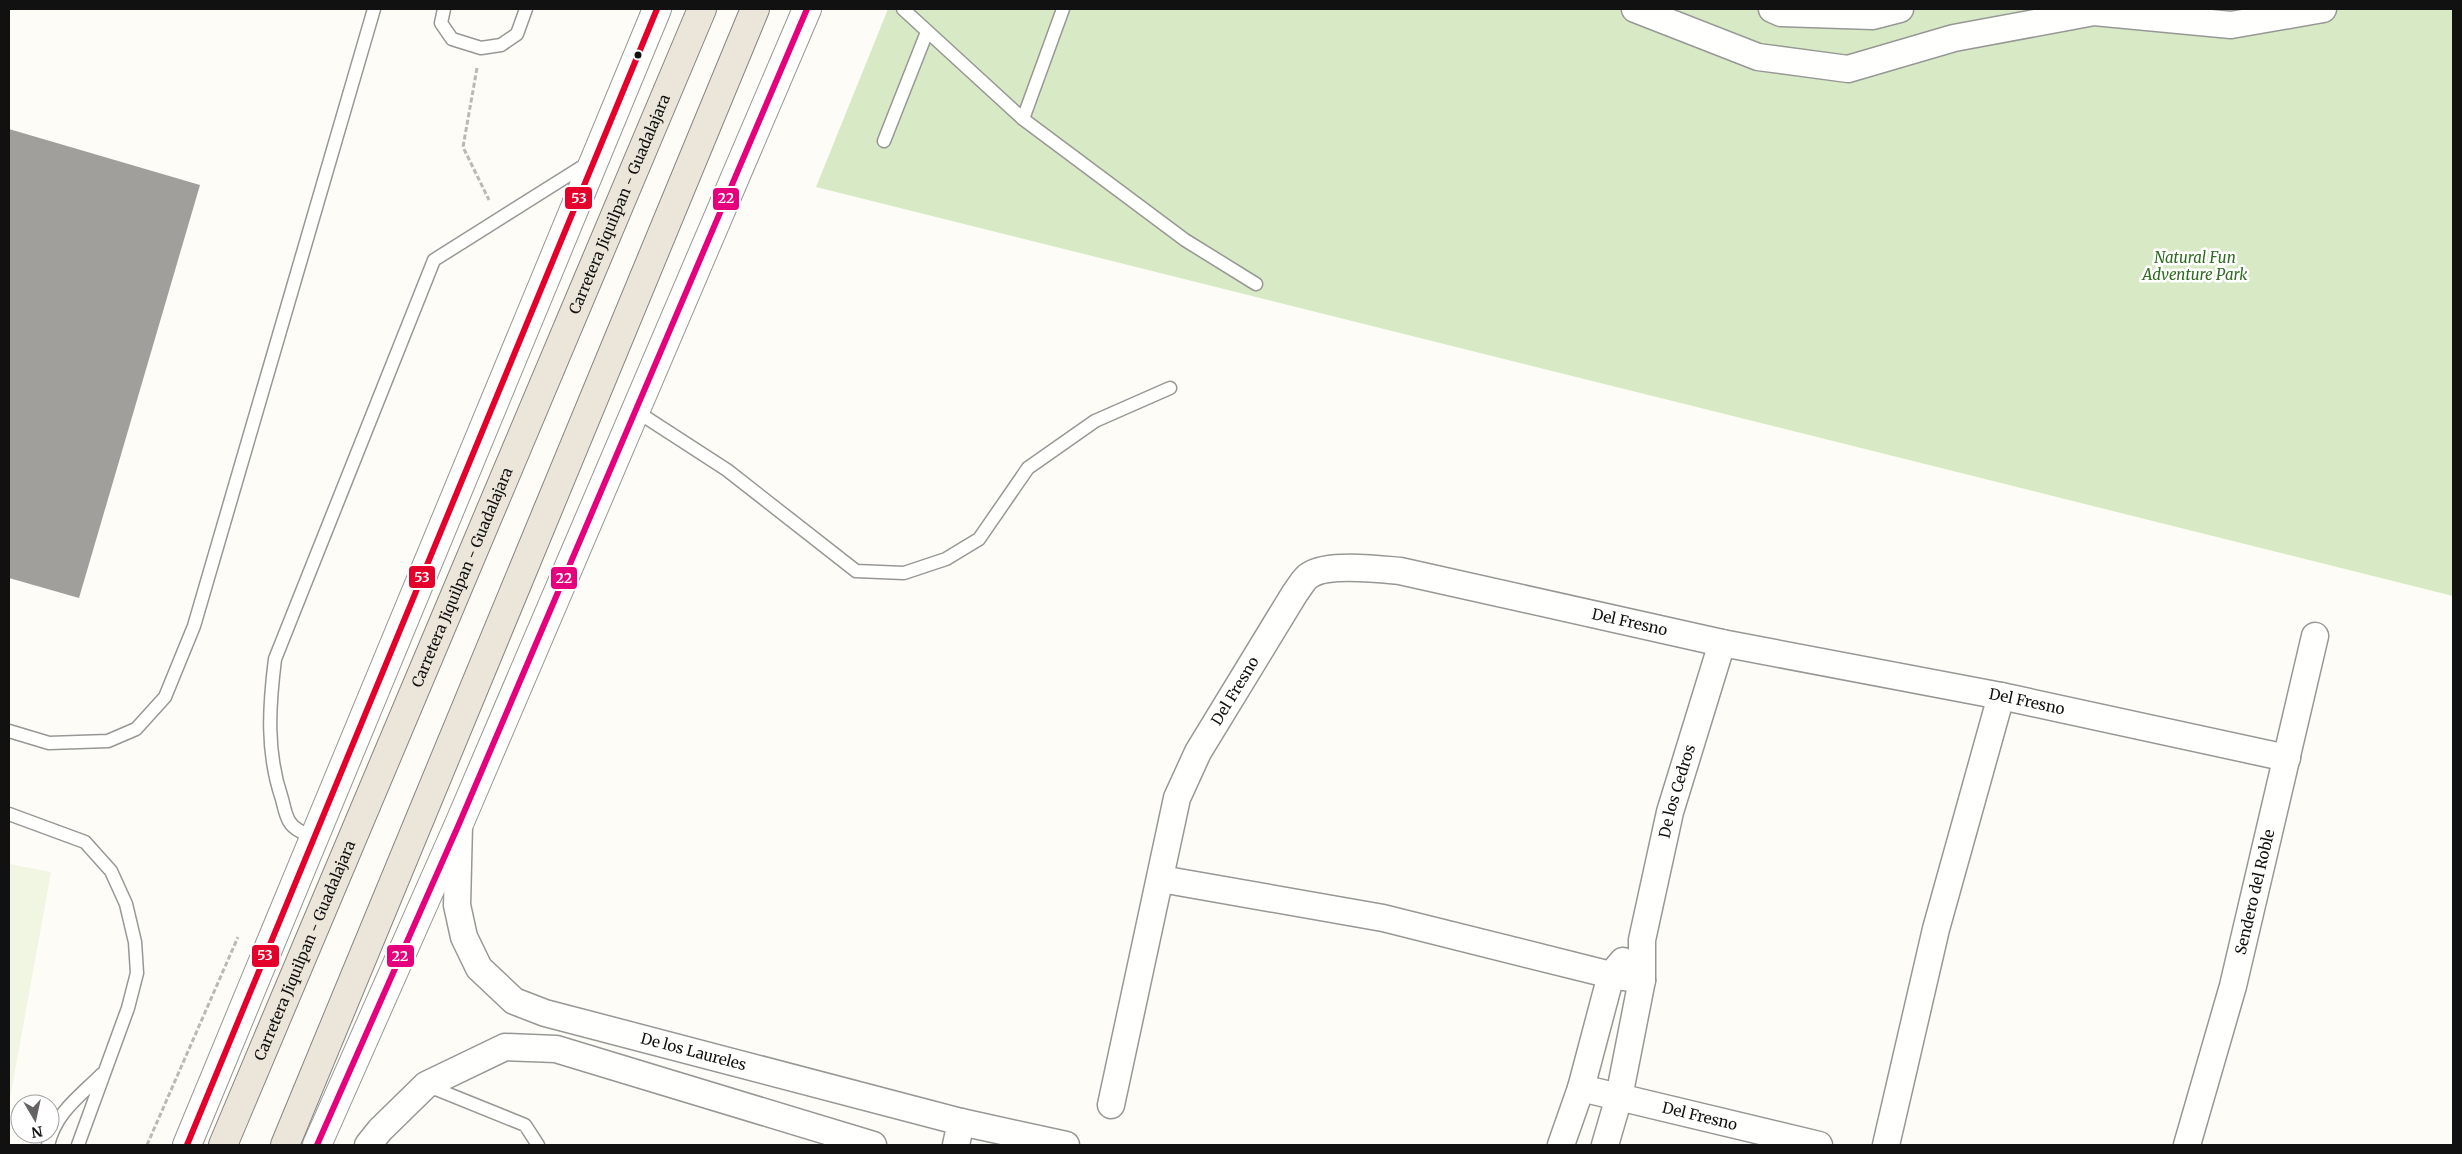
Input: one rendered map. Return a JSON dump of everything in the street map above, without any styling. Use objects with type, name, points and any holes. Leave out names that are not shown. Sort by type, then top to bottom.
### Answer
[{"type":"highway","name":"Carretera Jiquilpan - Guadalajara","points":[[223,1145],[702,9]]},
{"type":"highway","points":[[285,1145],[755,9]]},
{"type":"street","points":[[187,1145],[657,9]]},
{"type":"street","points":[[318,1145],[459,824],[807,9]]},
{"type":"street","points":[[1635,9],[1758,57],[1848,69],[1954,38],[2094,12],[2231,25],[2323,9]]},
{"type":"street","points":[[1772,9],[1781,13],[1874,16],[1900,9]]},
{"type":"street","name":"Del Fresno","points":[[1111,1104],[1177,798],[1198,752],[1295,593],[1310,574],[1333,569],[1367,567],[1400,571],[1722,643],[2001,696],[2287,758]]},
{"type":"street","name":"Sendero del Roble","points":[[2187,1145],[2233,986],[2315,636]]},
{"type":"street","name":"De los Cedros","points":[[1605,1145],[1619,1097],[1642,980],[1642,940],[1670,812],[1722,643]]},
{"type":"street","points":[[1886,1145],[1936,929],[2001,696]]},
{"type":"street","name":"De los Laureles","points":[[459,824],[457,905],[464,938],[479,968],[514,1001],[545,1013],[732,1062],[958,1134],[1066,1145]]},
{"type":"street","points":[[1161,879],[1383,918],[1611,975],[1642,980]]},
{"type":"street","name":"De los Cedros","points":[[1562,1145],[1581,1088],[1611,975],[1642,940]]},
{"type":"street","points":[[538,1048],[545,1013]]},
{"type":"street","points":[[368,1145],[380,1130],[426,1086],[504,1047],[556,1049],[873,1145]]},
{"type":"street","points":[[721,1099],[732,1062]]},
{"type":"street","name":"Del Fresno","points":[[1581,1088],[1819,1145]]},
{"type":"lane","points":[[9,731],[49,743],[108,742],[136,729],[165,697],[194,626],[374,9]]},
{"type":"lane","points":[[444,9],[441,23],[452,38],[481,48],[501,45],[517,34],[526,9]]},
{"type":"lane","points":[[903,9],[1023,119],[1185,240],[1256,284]]},
{"type":"lane","points":[[1023,119],[1063,9]]},
{"type":"lane","points":[[884,141],[927,32]]},
{"type":"lane","points":[[314,837],[300,831],[289,822],[274,777],[269,745],[269,726],[275,658],[434,260],[594,160]]},
{"type":"lane","points":[[636,411],[727,470],[856,571],[904,573],[946,560],[979,539],[1028,468],[1095,421],[1170,388]]},
{"type":"lane","points":[[9,814],[85,842],[111,870],[126,904],[135,942],[137,973],[128,1008],[78,1145]]},
{"type":"lane","points":[[48,1145],[51,1132],[60,1114],[104,1073]]},
{"type":"lane","points":[[426,1086],[525,1125],[538,1145]]},
{"type":"path","points":[[481,48],[463,147],[499,219]]},
{"type":"path","points":[[147,1145],[242,928]]},
{"type":"green space","name":"Natural Fun Adventure Park","points":[[888,9],[2453,9],[2453,596],[816,187]]},
{"type":"green space","points":[[9,864],[51,872],[9,1104]]},
{"type":"building","points":[[9,129],[200,185],[79,598],[9,578]]},
{"type":"transit line","name":"53","points":[[187,1145],[657,9]]},
{"type":"transit line","name":"22","points":[[317,1145],[459,824],[807,9]]}]
